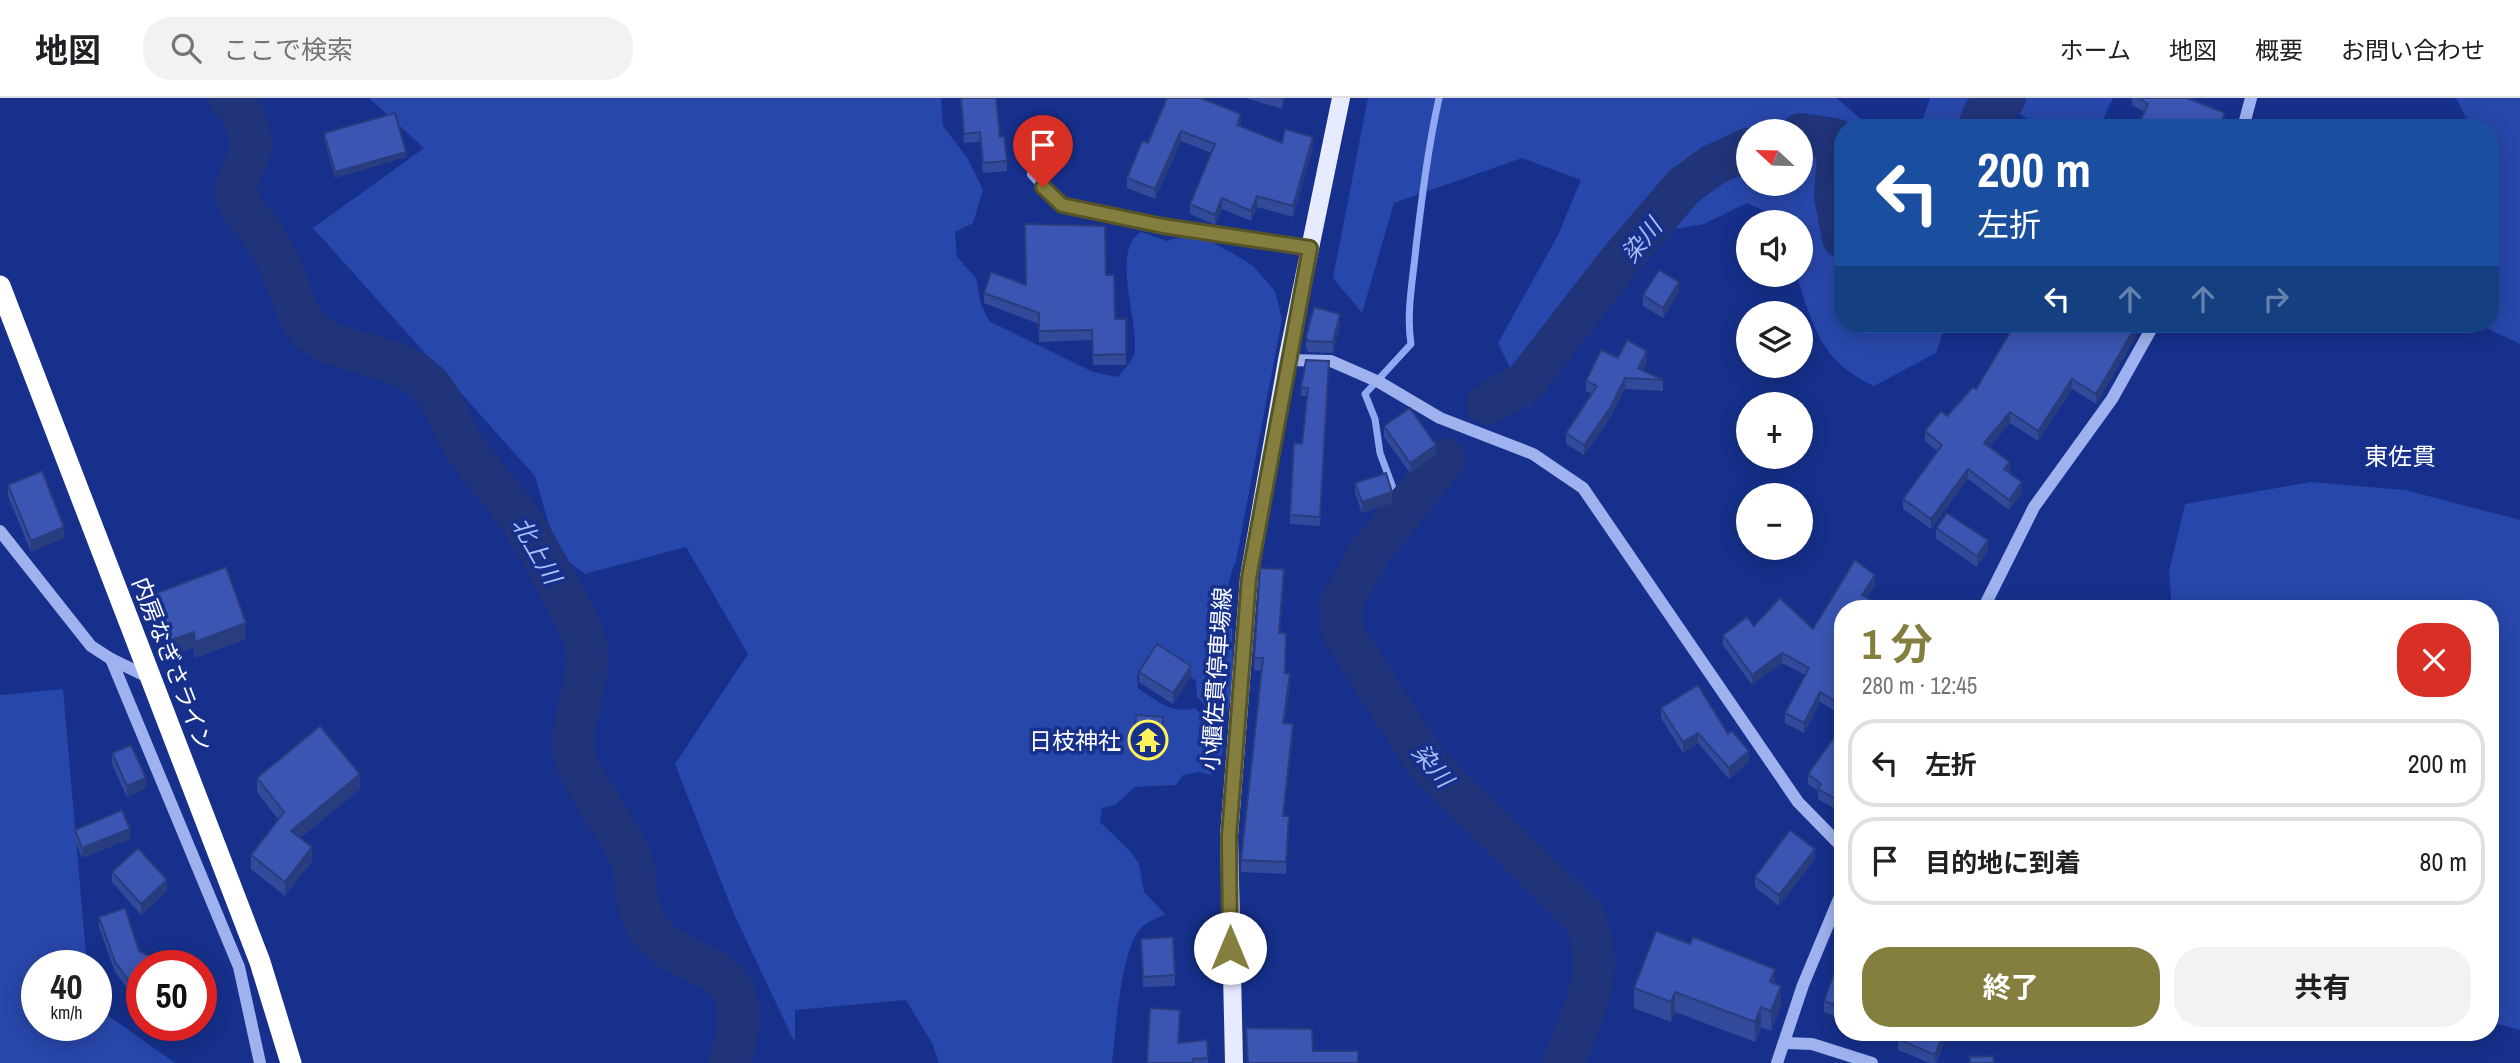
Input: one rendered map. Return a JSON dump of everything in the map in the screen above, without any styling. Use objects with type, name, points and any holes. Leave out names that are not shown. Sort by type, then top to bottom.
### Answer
[{"type":"highway","name":"内房なぎさライン","points":[[1,291],[260,962],[291,1063]]},
{"type":"main road","name":"小櫃佐貫停車場線","points":[[1234,1063],[1229,836],[1249,578],[1287,360],[1341,98]]},
{"type":"street","points":[[2245,119],[2251,98]]},
{"type":"street","points":[[1033,174],[1062,205],[1163,226],[1310,248]]},
{"type":"street","points":[[1988,600],[2035,507],[2112,399],[2149,333]]},
{"type":"street","points":[[1287,360],[1331,361],[1379,382],[1440,418],[1533,454],[1583,488],[1798,802],[1834,839]]},
{"type":"street","points":[[0,531],[91,646],[110,659],[151,678]]},
{"type":"street","points":[[110,659],[239,967],[260,1063]]},
{"type":"street","points":[[1777,1063],[1834,910]]},
{"type":"street","points":[[1786,1043],[1812,1044],[1872,1063]]},
{"type":"shaded area","points":[[369,98],[941,98],[943,126],[968,159],[983,190],[973,223],[955,232],[957,257],[976,278],[981,305],[989,321],[1093,372],[1118,377],[1134,354],[1127,255],[1132,241],[1141,232],[1167,241],[1180,237],[1208,240],[1253,266],[1275,291],[1282,319],[1236,561],[1228,587],[1228,601],[1232,613],[1233,690],[1227,713],[1216,717],[1197,697],[1196,681],[1154,653],[1137,675],[1138,688],[1158,702],[1179,710],[1195,708],[1209,721],[1224,746],[1219,765],[1210,775],[1199,772],[1183,775],[1176,785],[1135,787],[1115,805],[1102,808],[1100,822],[1130,851],[1139,864],[1144,892],[1165,914],[1141,928],[1128,954],[1120,992],[1112,1063],[939,1063],[932,1043],[906,1000],[795,1010],[795,1043],[733,912],[675,764],[748,654],[686,547],[585,574],[557,553],[535,476],[313,228],[424,148]]},
{"type":"shaded area","points":[[1368,98],[1836,98],[1861,119],[1834,119],[1834,333],[1943,333],[1936,353],[1874,386],[1856,376],[1841,365],[1822,341],[1813,322],[1813,301],[1805,301],[1800,287],[1813,287],[1813,210],[1762,210],[1747,203],[1704,224],[1611,240],[1596,320],[1529,406],[1498,343],[1558,235],[1581,180],[1522,158],[1394,203],[1362,313],[1333,278]]},
{"type":"shaded area","points":[[1930,98],[1977,98],[1964,119],[1923,119]]},
{"type":"shaded area","points":[[1993,98],[2113,98],[2103,119],[2027,119]]},
{"type":"shaded area","points":[[2456,98],[2520,98],[2520,344],[2497,333],[2499,119],[2466,119]]},
{"type":"shaded area","points":[[2311,482],[2405,490],[2520,520],[2520,1030],[2499,1024],[2499,600],[2171,600],[2169,572],[2185,504]]},
{"type":"shaded area","points":[[63,689],[86,950],[21,950],[21,1041],[112,1041],[112,1018],[126,1028],[126,1041],[144,1041],[175,1063],[0,1063],[0,695]]},
{"type":"building","points":[[961,98],[996,98],[1000,137],[1004,136],[1007,161],[983,163],[980,132],[964,134]]},
{"type":"building","points":[[1167,98],[1201,98],[1241,114],[1237,125],[1282,143],[1285,129],[1313,137],[1293,206],[1257,196],[1251,211],[1222,198],[1215,215],[1190,204],[1215,144],[1181,131],[1155,189],[1127,178],[1142,141],[1148,143]]},
{"type":"building","points":[[2138,98],[2187,98],[2225,113],[2223,119],[2141,119],[2148,104]]},
{"type":"building","points":[[395,113],[406,152],[335,172],[324,133]]},
{"type":"building","points":[[1025,224],[1105,226],[1106,275],[1114,275],[1115,319],[1126,319],[1126,354],[1093,355],[1092,330],[1039,331],[1039,313],[984,293],[991,272],[1026,285]]},
{"type":"building","points":[[1659,270],[1679,282],[1663,308],[1643,295]]},
{"type":"building","points":[[1314,307],[1340,314],[1333,342],[1308,341],[1306,337]]},
{"type":"building","points":[[2010,333],[2132,333],[2096,394],[2072,379],[2038,431],[2010,412],[1984,443],[2010,462],[2004,469],[2022,482],[2009,500],[1968,469],[1931,519],[1903,499],[1942,445],[1925,431],[1941,411],[1947,416],[1973,387],[1976,389]]},
{"type":"building","points":[[1627,340],[1647,351],[1638,368],[1663,380],[1625,378],[1610,408],[1584,445],[1566,433],[1597,386],[1586,381],[1601,350],[1618,358]]},
{"type":"building","points":[[1306,360],[1329,361],[1320,517],[1290,515],[1294,443],[1302,444],[1308,388],[1301,387]]},
{"type":"building","points":[[1410,408],[1436,445],[1410,463],[1384,426]]},
{"type":"building","points":[[42,471],[64,527],[31,541],[8,485]]},
{"type":"building","points":[[1386,473],[1392,492],[1362,502],[1355,483]]},
{"type":"building","points":[[1947,513],[1988,540],[1977,556],[1936,528]]},
{"type":"building","points":[[1855,560],[1875,575],[1862,595],[1872,600],[1834,600],[1834,701],[1820,692],[1804,723],[1785,713],[1809,668],[1782,653],[1752,675],[1723,635],[1747,617],[1754,626],[1780,598],[1813,629]]},
{"type":"building","points":[[226,567],[246,623],[195,642],[194,632],[171,640],[154,594]]},
{"type":"building","points":[[1260,568],[1284,569],[1279,633],[1286,633],[1285,673],[1290,674],[1283,723],[1293,724],[1283,816],[1289,816],[1286,862],[1241,860],[1263,658],[1254,658]]},
{"type":"building","points":[[1157,644],[1191,666],[1173,693],[1139,672]]},
{"type":"building","points":[[1698,685],[1728,734],[1732,731],[1749,751],[1729,768],[1698,733],[1683,742],[1661,708]]},
{"type":"building","name":"日枝神社","points":[[1136,715],[1163,717],[1161,755],[1133,753]]},
{"type":"building","points":[[320,726],[360,774],[291,831],[312,847],[285,882],[251,855],[284,812],[257,778]]},
{"type":"building","points":[[1834,738],[1834,798],[1818,789],[1821,784],[1808,774]]},
{"type":"building","points":[[131,745],[146,778],[127,786],[112,753]]},
{"type":"building","points":[[122,810],[130,829],[82,848],[75,830]]},
{"type":"building","points":[[1790,830],[1815,849],[1779,895],[1755,877]]},
{"type":"building","points":[[138,848],[167,880],[141,904],[112,872]]},
{"type":"building","points":[[125,908],[139,950],[126,950],[126,977],[115,962],[99,917]]},
{"type":"building","points":[[1656,931],[1690,944],[1693,937],[1775,969],[1770,982],[1781,986],[1771,1011],[1761,1007],[1755,1022],[1675,992],[1671,1002],[1634,988]]},
{"type":"building","points":[[1173,937],[1175,975],[1143,977],[1141,939]]},
{"type":"building","points":[[1834,973],[1834,1005],[1824,1001]]},
{"type":"building","points":[[1150,1008],[1180,1010],[1178,1043],[1207,1040],[1208,1058],[1193,1059],[1193,1063],[1147,1063]]},
{"type":"building","points":[[1246,1028],[1312,1029],[1313,1051],[1358,1051],[1358,1063],[1248,1063]]},
{"type":"building","points":[[1903,1041],[1940,1041],[1935,1055]]},
{"type":"building","points":[[1993,1056],[1994,1063],[1970,1063],[1970,1057]]},
{"type":"waterway","name":"北上川","points":[[229,98],[246,121],[250,137],[249,156],[237,185],[237,196],[243,209],[275,254],[303,321],[314,334],[328,342],[404,367],[421,377],[436,393],[463,445],[525,526],[576,618],[587,653],[573,743],[578,765],[631,858],[640,910],[652,933],[669,948],[709,968],[726,980],[736,998],[738,1024],[729,1063]]},
{"type":"waterway","points":[[1402,512],[1380,453],[1375,419],[1365,394],[1411,344],[1409,320],[1412,284],[1426,172],[1439,98]]},
{"type":"waterway","name":"染川","points":[[1982,119],[1985,111],[2005,98]]},
{"type":"waterway","name":"染川","points":[[1813,136],[1834,139]]},
{"type":"waterway","name":"染川","points":[[1487,404],[1525,383],[1618,263],[1684,186],[1713,165],[1736,154]]},
{"type":"waterway","name":"染川","points":[[1445,459],[1369,553],[1341,603],[1342,631],[1427,764],[1584,917],[1591,937],[1593,974],[1585,1008],[1564,1063]]},
{"type":"place","name":"日枝神社","points":[[1148,740]]},
{"type":"district","name":"東佐貫","points":[[2400,456]]},
{"type":"route","points":[[1043,187],[1062,205],[1163,226],[1310,248],[1287,360],[1249,578],[1229,836],[1230,948]]}]
